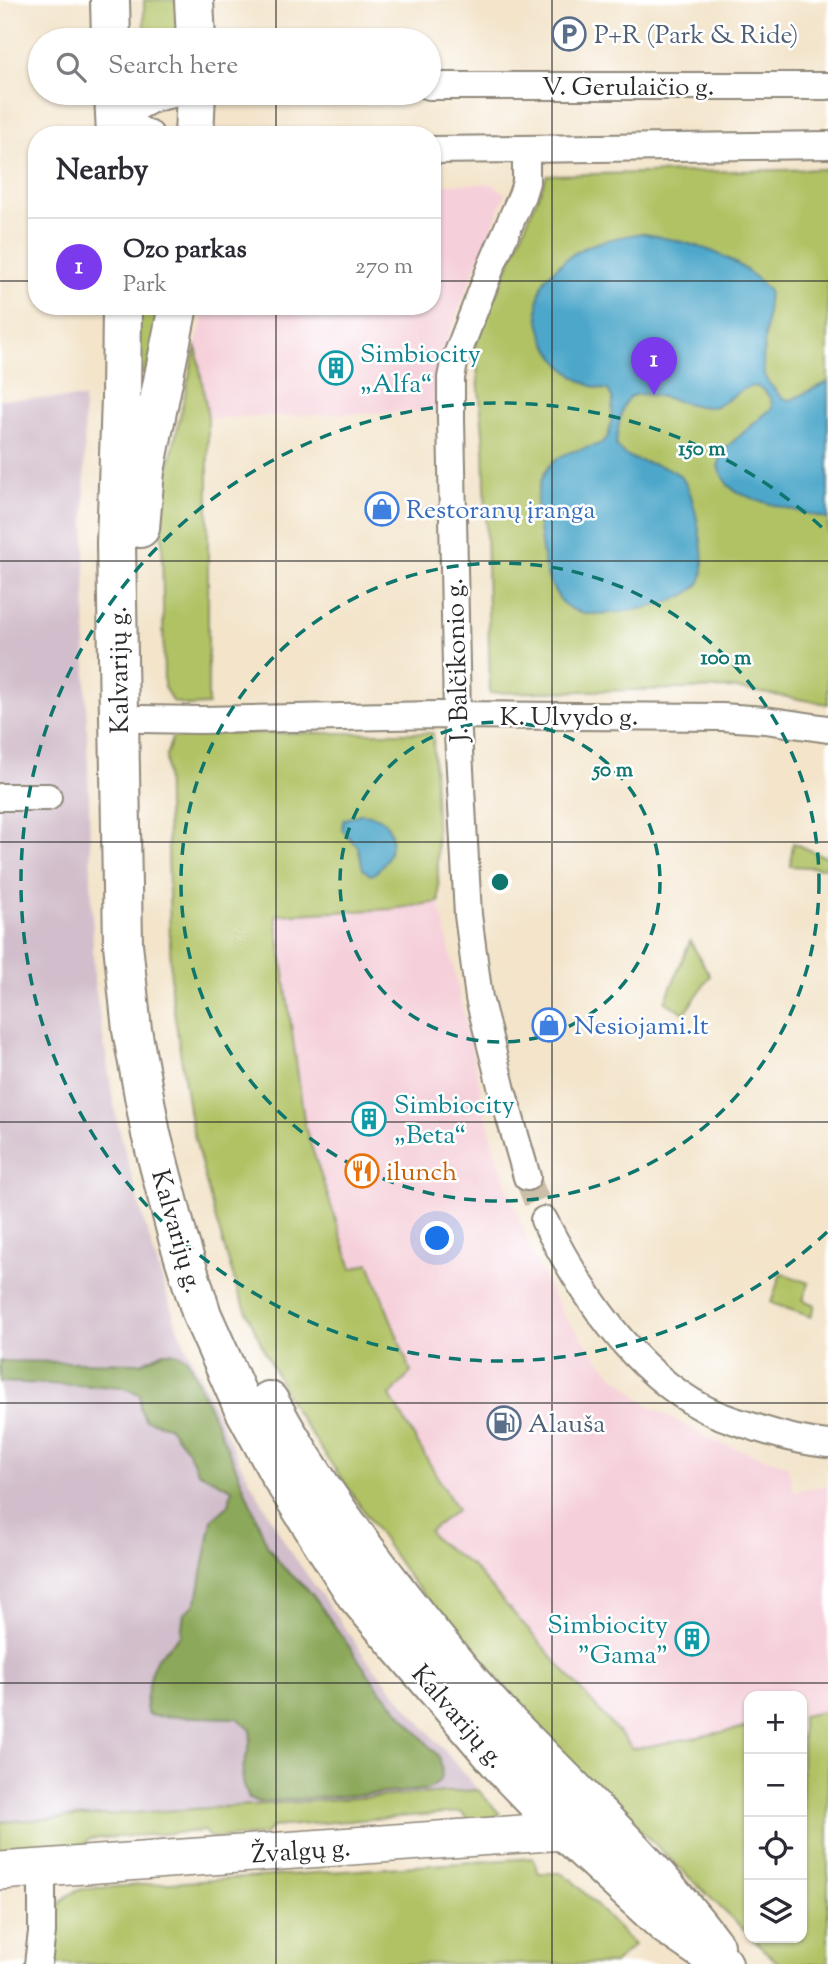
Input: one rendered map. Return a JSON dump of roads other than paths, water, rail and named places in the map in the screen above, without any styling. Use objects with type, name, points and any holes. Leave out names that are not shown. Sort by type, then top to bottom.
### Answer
[{"type":"main road","points":[[110,0],[111,28]]},
{"type":"main road","points":[[194,0],[196,28]]},
{"type":"main road","points":[[194,126],[195,105]]},
{"type":"main road","name":"Kalvarijų g.","points":[[122,315],[116,542],[122,931],[140,1084],[178,1238],[202,1315],[242,1405],[280,1475],[370,1585],[501,1765],[564,1831],[666,1925],[726,1964]]},
{"type":"main road","name":"Kalvarijų g.","points":[[176,315],[151,438],[141,508],[138,610],[144,924],[156,1055],[167,1115],[199,1243],[243,1356],[370,1585],[590,1804],[684,1905],[726,1964]]},
{"type":"main road","points":[[564,1831],[590,1804]]},
{"type":"main road","name":"Žvalgų g.","points":[[0,1871],[564,1831]]},
{"type":"street","name":"V. Gerulaičio g.","points":[[441,86],[828,86]]},
{"type":"street","points":[[116,115],[138,105]]},
{"type":"street","points":[[116,115],[135,126]]},
{"type":"street","points":[[441,150],[828,145]]},
{"type":"street","name":"J. Balčikonio g.","points":[[526,149],[526,182],[465,333],[451,378],[457,715],[467,903],[479,998],[496,1070],[527,1177]]},
{"type":"street","name":"K. Ulvydo g.","points":[[141,719],[457,715],[722,717],[828,729]]},
{"type":"street","points":[[0,797],[48,797]]},
{"type":"street","points":[[544,1220],[562,1256],[609,1323],[659,1378],[705,1409],[729,1419],[787,1437],[828,1444]]},
{"type":"street","points":[[38,1964],[42,1932],[42,1868]]},
{"type":"water","points":[[641,233],[711,251],[741,266],[769,291],[763,362],[764,375],[768,382],[782,398],[791,400],[828,382],[828,519],[748,496],[729,486],[723,477],[718,467],[722,451],[772,408],[770,399],[761,389],[748,387],[716,406],[706,407],[653,395],[640,394],[631,397],[621,413],[616,445],[632,458],[671,470],[686,484],[700,534],[702,574],[700,582],[692,590],[665,603],[630,611],[586,614],[565,605],[549,580],[539,529],[537,502],[541,481],[559,457],[593,446],[608,436],[613,399],[608,390],[591,386],[561,365],[542,333],[538,315],[539,296],[545,279],[576,252],[596,243]]},
{"type":"water","points":[[359,814],[372,815],[382,820],[391,836],[388,856],[374,874],[370,875],[363,869],[358,847],[342,830],[343,820]]},
{"type":"tunnel","points":[[527,1177],[544,1220]]},
{"type":"place","name":"P+R (Park & Ride)","points":[[569,34]]},
{"type":"place","name":"Simbiocity „Alfa“","points":[[336,368]]},
{"type":"place","name":"Ozo parkas","points":[[654,395]]},
{"type":"place","name":"Restoranų įranga","points":[[382,509]]},
{"type":"place","name":"Nesiojami.lt","points":[[549,1025]]},
{"type":"place","name":"Simbiocity „Beta“","points":[[369,1119]]},
{"type":"place","name":"ilunch","points":[[362,1171]]},
{"type":"place","name":"Alauša","points":[[504,1423]]},
{"type":"place","name":"Simbiocity \"Gama\"","points":[[692,1639]]}]
